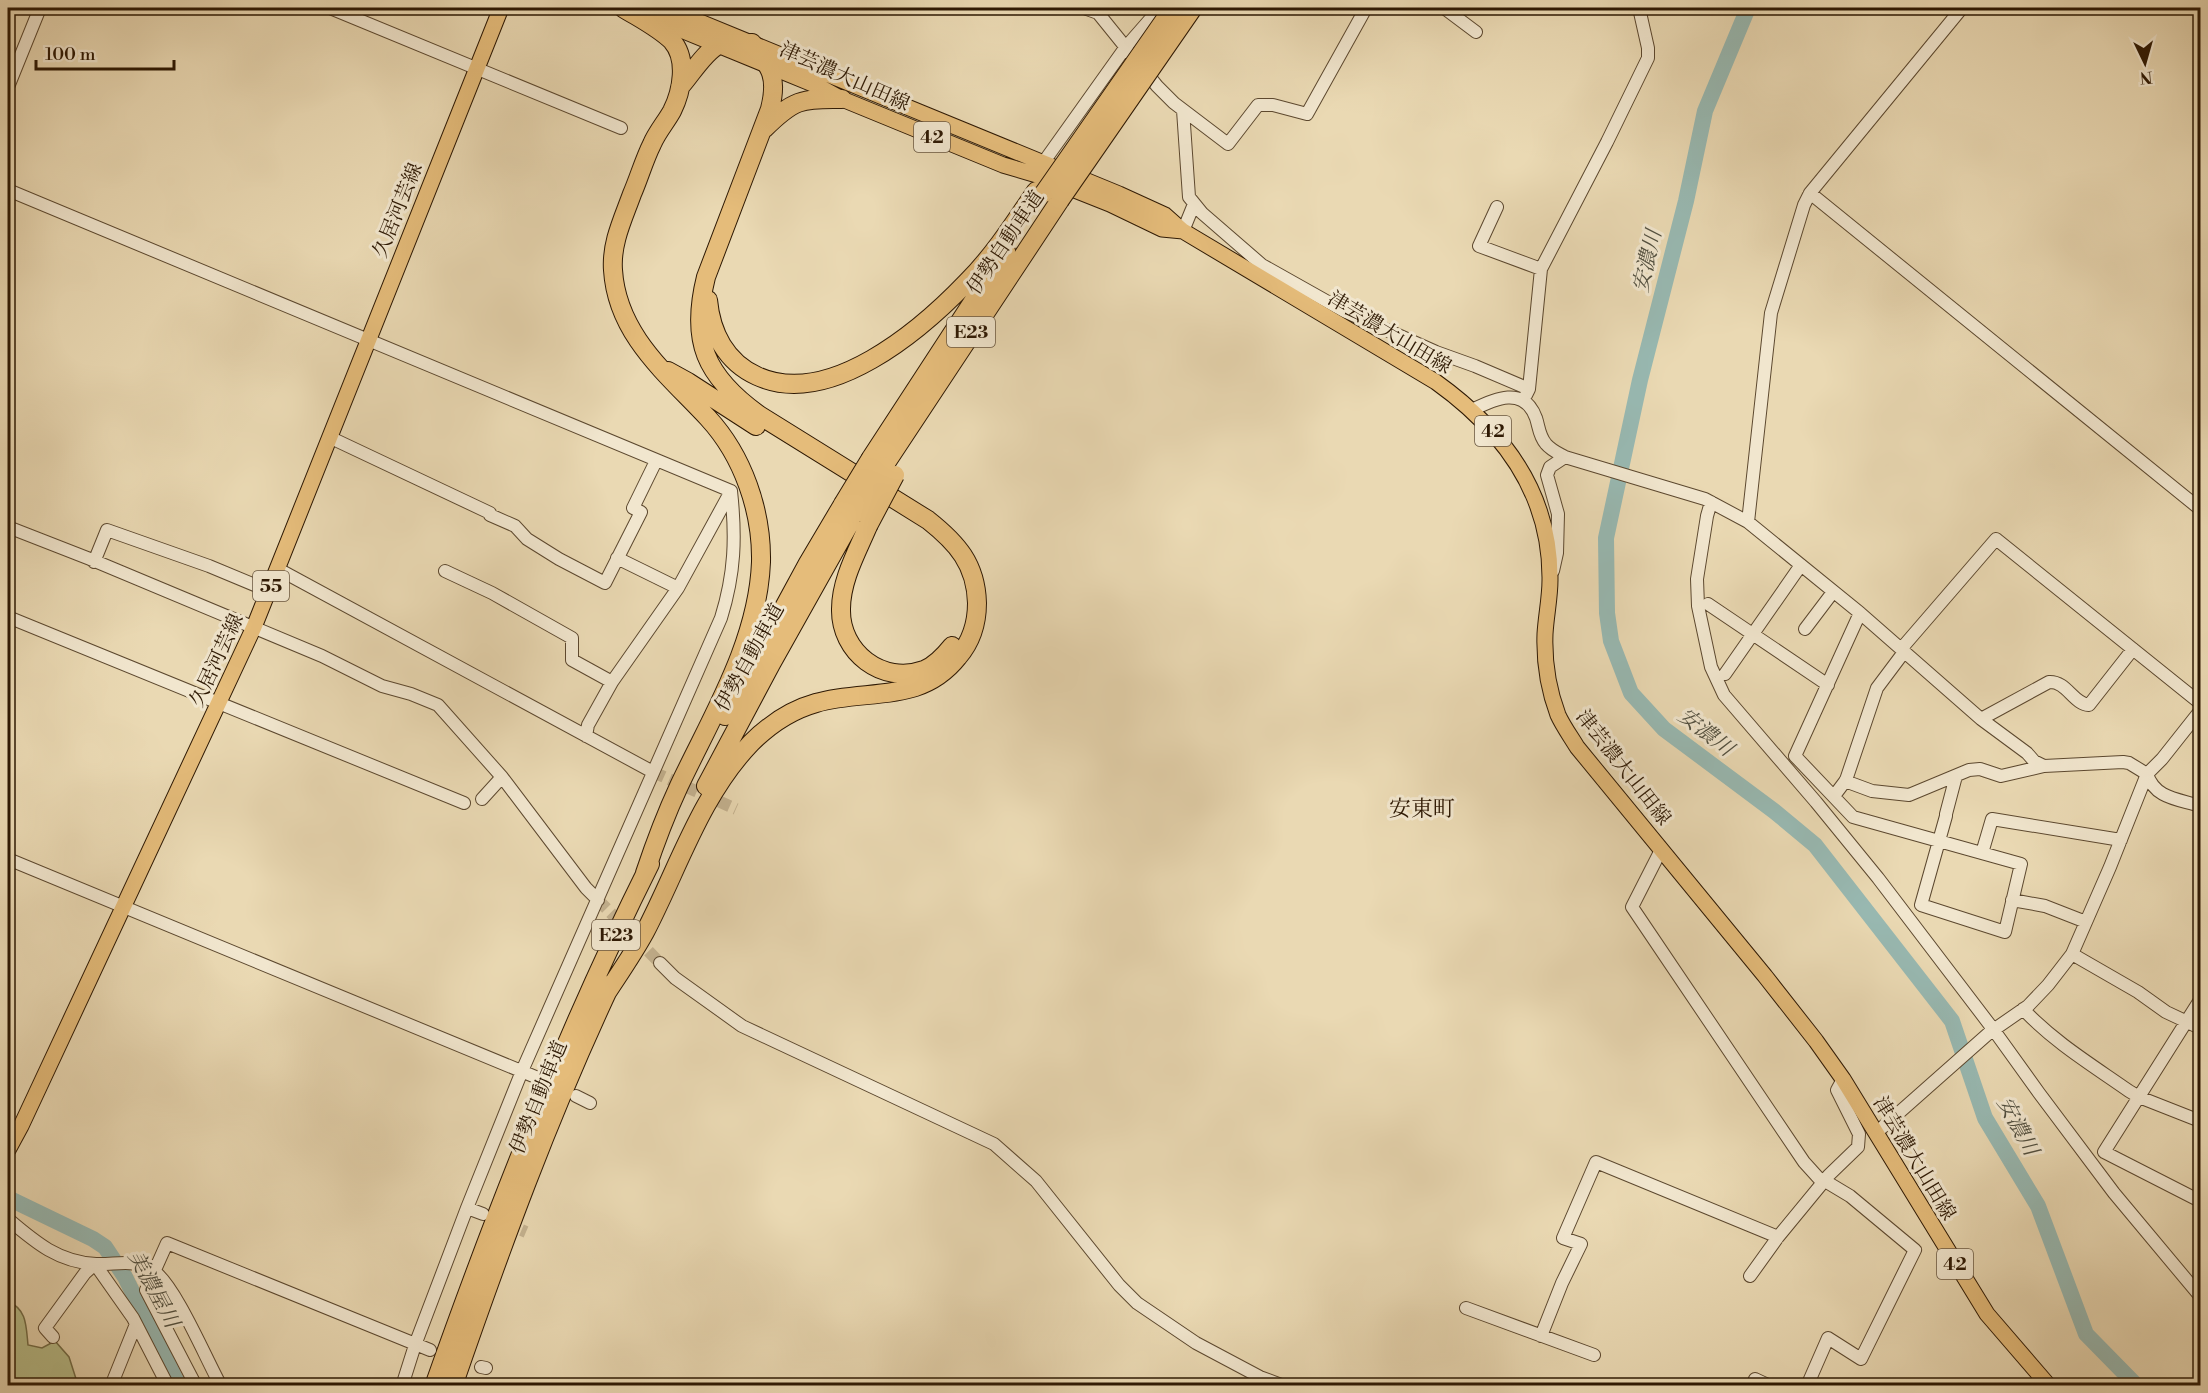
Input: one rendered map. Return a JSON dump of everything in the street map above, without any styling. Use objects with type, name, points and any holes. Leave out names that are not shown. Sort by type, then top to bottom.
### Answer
[{"type":"highway","points":[[625,8],[672,42],[680,58],[680,87],[673,110],[652,143],[615,242],[613,256],[615,284],[623,314],[639,344],[709,419],[726,441],[739,464],[756,512],[761,560],[757,596],[738,659],[661,827],[645,873]]},
{"type":"highway","name":"伊勢自動車道","points":[[453,1386],[533,1170],[606,994],[724,752],[855,515],[1047,194],[1173,8]]},
{"type":"highway","name":"伊勢自動車道","points":[[883,467],[974,329],[1047,194],[1192,8]]},
{"type":"highway","points":[[606,994],[644,934],[702,812],[720,782],[750,745],[778,720],[802,707],[828,700],[899,692],[932,681],[948,669],[960,655],[970,638],[975,622],[976,589],[970,567],[963,554],[942,531],[759,415],[726,387],[714,371],[701,342],[699,312],[706,277],[761,132],[773,94],[774,79],[769,66],[752,43],[720,45],[706,54],[680,87]]},
{"type":"highway","points":[[761,132],[780,114],[799,101],[842,99]]},
{"type":"highway","points":[[706,277],[708,308],[715,334],[722,347],[736,363],[751,374],[776,382],[799,384],[818,381],[867,361],[929,318],[968,281],[1007,234],[1047,194]]},
{"type":"highway","points":[[656,364],[688,382],[719,403],[887,507],[941,545],[963,580],[964,617],[958,638],[939,661],[924,670],[904,674],[892,673],[875,667],[854,651],[844,632],[841,609],[855,515],[883,467]]},
{"type":"highway","name":"伊勢自動車道","points":[[434,1386],[465,1296],[541,1103],[645,873],[699,764],[808,563],[855,515]]},
{"type":"main road","name":"久居河芸線","points":[[8,1150],[254,627],[501,8]]},
{"type":"main road","name":"津芸濃大山田線","points":[[625,8],[720,45],[820,87],[842,99],[1003,165],[1037,175],[1110,204],[1162,229],[1183,231]]},
{"type":"main road","name":"津芸濃大山田線","points":[[666,8],[1165,215],[1183,231],[1340,317],[1436,382],[1472,410],[1507,449],[1532,493],[1546,536],[1550,580],[1545,636],[1546,653],[1550,682],[1559,717],[1577,747],[1765,976],[1843,1079],[1879,1130],[1988,1314],[2049,1386]]},
{"type":"street","points":[[8,87],[40,8]]},
{"type":"street","points":[[330,8],[621,128]]},
{"type":"street","points":[[1084,8],[1098,13],[1157,86],[1183,110],[1228,144],[1258,105],[1273,105],[1306,114],[1366,8]]},
{"type":"street","points":[[1043,163],[1125,48],[1160,8]]},
{"type":"street","points":[[1444,8],[1476,32]]},
{"type":"street","points":[[1526,404],[1541,269],[1648,58],[1640,8]]},
{"type":"street","points":[[1748,522],[1771,313],[1804,205],[1810,193],[1962,8]]},
{"type":"street","points":[[1183,110],[1189,196],[1202,213],[1262,265],[1340,317],[1475,366],[1529,389]]},
{"type":"street","points":[[8,190],[731,491]]},
{"type":"street","points":[[1810,193],[2200,509]]},
{"type":"street","points":[[1183,231],[1194,204]]},
{"type":"street","points":[[1497,207],[1479,246],[1541,269]]},
{"type":"street","points":[[1472,410],[1497,398],[1507,397],[1526,404],[1534,414],[1541,436],[1551,450],[1565,457],[1708,500],[1748,522],[1860,613],[1981,719],[2027,753],[2034,761],[2044,766]]},
{"type":"street","points":[[329,437],[515,526],[526,539],[558,559],[605,583],[641,513],[633,508],[657,460]]},
{"type":"street","points":[[1550,580],[1555,563],[1558,514],[1547,475],[1550,467],[1565,457]]},
{"type":"street","points":[[586,736],[588,725],[612,682],[678,588],[731,491]]},
{"type":"street","points":[[402,1386],[415,1345],[467,1208],[522,1071],[698,673],[727,599],[733,573],[735,544],[731,491]]},
{"type":"street","points":[[1708,500],[1697,594],[1707,656],[1718,684],[1729,701],[1878,878],[2114,1193],[2200,1296]]},
{"type":"street","points":[[8,527],[254,627],[382,686],[438,705],[502,777],[586,888],[598,900]]},
{"type":"street","points":[[94,562],[107,530],[209,566],[269,591]]},
{"type":"street","points":[[1833,796],[1845,782],[1877,688],[1902,650],[1996,539],[2200,703]]},
{"type":"street","points":[[617,558],[678,588]]},
{"type":"street","points":[[1725,675],[1801,565]]},
{"type":"street","points":[[278,569],[653,771]]},
{"type":"street","points":[[446,571],[492,593],[572,638],[572,660],[612,682]]},
{"type":"street","points":[[1805,629],[1833,592]]},
{"type":"street","points":[[1708,604],[1828,685]]},
{"type":"street","points":[[1860,613],[1795,756],[1854,817],[1939,840],[1982,852],[2021,864],[2005,932],[1921,905],[1939,840],[1956,776]]},
{"type":"street","points":[[8,617],[45,630],[464,803]]},
{"type":"street","points":[[1981,719],[2049,682],[2060,684],[2084,705],[2089,705],[2133,649]]},
{"type":"street","points":[[1879,1130],[1991,1031],[2023,1009],[2044,990],[2072,954],[2147,774],[2162,759],[2200,711]]},
{"type":"street","points":[[1845,782],[1872,791],[1909,795],[1969,770],[1977,769],[2001,776],[2044,766],[2123,762],[2147,774],[2150,784],[2162,794],[2200,806]]},
{"type":"street","points":[[482,799],[502,777]]},
{"type":"street","points":[[1982,852],[1992,819],[2121,840]]},
{"type":"street","points":[[1661,850],[1632,907],[1804,1162],[1824,1182],[1850,1196],[1915,1250],[1862,1359],[1828,1338],[1807,1386]]},
{"type":"street","points":[[8,859],[538,1078]]},
{"type":"street","points":[[2012,900],[2045,906],[2086,922]]},
{"type":"street","points":[[2072,954],[2138,992],[2166,1012],[2200,1028]]},
{"type":"street","points":[[660,963],[675,978],[750,1030],[994,1144],[1035,1180],[1119,1285],[1137,1303],[1196,1343],[1260,1377],[1284,1386]]},
{"type":"street","points":[[2200,1000],[2104,1152],[2200,1201]]},
{"type":"street","points":[[2023,1009],[2042,1030],[2139,1097],[2200,1121]]},
{"type":"street","points":[[1750,1276],[1778,1237],[1859,1144],[1859,1134],[1837,1090],[1843,1079]]},
{"type":"street","points":[[576,1096],[590,1103]]},
{"type":"street","points":[[1542,1335],[1562,1283],[1581,1244],[1563,1238],[1596,1162],[1778,1237]]},
{"type":"street","points":[[467,1208],[483,1214]]},
{"type":"street","points":[[8,1219],[56,1255],[99,1263],[136,1263],[153,1271],[168,1284],[221,1386]]},
{"type":"street","points":[[196,1386],[146,1290],[167,1243],[430,1350]]},
{"type":"street","points":[[99,1263],[136,1324],[168,1386]]},
{"type":"street","points":[[53,1337],[45,1328],[85,1273],[99,1263]]},
{"type":"street","points":[[1466,1308],[1594,1355]]},
{"type":"street","points":[[111,1386],[136,1324]]},
{"type":"street","points":[[1752,1386],[1755,1379],[1770,1386]]},
{"type":"green space","points":[[8,1301],[22,1314],[26,1325],[28,1345],[42,1348],[55,1341],[69,1357],[78,1385],[8,1385]]},
{"type":"waterway","name":"安濃川","points":[[1748,8],[1705,111],[1686,201],[1640,380],[1606,538],[1607,613],[1611,641],[1631,693],[1664,729],[1774,811],[1815,845],[1952,1021],[1985,1118],[2038,1206],[2086,1334],[2137,1386]]},
{"type":"waterway","name":"美濃屋川","points":[[8,1198],[105,1247],[125,1277],[179,1386]]},
{"type":"tunnel","points":[[653,772],[736,809]]},
{"type":"tunnel","points":[[598,900],[660,963]]},
{"type":"tunnel","points":[[505,1223],[526,1232]]},
{"type":"district","name":"安東町","points":[[1422,808]]}]
